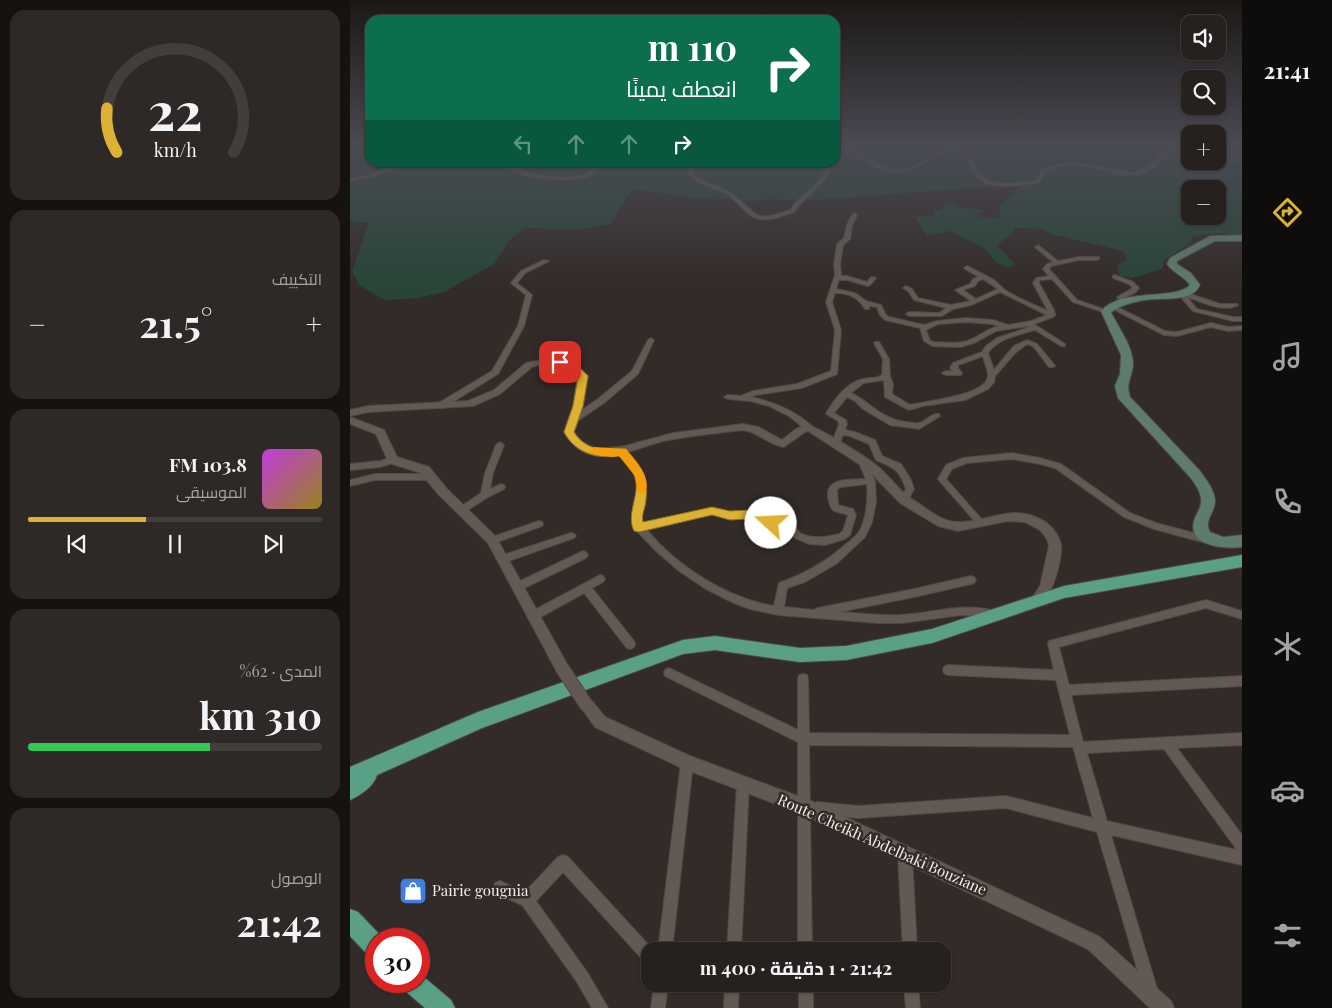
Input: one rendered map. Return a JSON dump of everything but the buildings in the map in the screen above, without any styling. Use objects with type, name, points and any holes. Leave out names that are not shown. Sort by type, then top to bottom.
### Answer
[{"type":"main road","points":[[1242,238],[1213,238],[1173,260],[1173,266],[1188,276],[1195,285],[1194,288],[1183,295],[1157,295],[1123,302],[1109,308],[1126,348],[1128,358],[1127,374],[1121,386],[1124,398],[1195,474],[1203,486],[1208,504],[1200,524],[1202,531],[1214,541],[1231,544],[1242,542]]},
{"type":"main road","points":[[350,778],[393,757],[478,721],[683,647],[715,643],[800,655],[846,653],[932,636],[1064,592],[1242,561]]},
{"type":"main road","points":[[350,790],[393,757]]},
{"type":"main road","points":[[350,920],[365,935]]},
{"type":"main road","points":[[425,993],[443,1008]]},
{"type":"street","points":[[723,191],[730,194],[752,214],[766,218],[782,216],[792,211],[796,204],[810,191]]},
{"type":"street","points":[[742,398],[753,393],[799,386],[834,372],[838,336],[837,325],[830,307],[832,291],[838,278],[837,264],[840,244],[847,238],[849,226],[854,215]]},
{"type":"street","points":[[1038,247],[1057,263]]},
{"type":"street","points":[[1097,258],[1081,258],[1046,267],[1075,301],[1109,308],[1164,333],[1177,334],[1212,325],[1228,329],[1242,328]]},
{"type":"street","points":[[440,406],[494,372],[521,326],[529,295],[514,283],[523,272],[546,261]]},
{"type":"street","points":[[967,268],[1001,286],[1002,290],[1018,300],[1052,314]]},
{"type":"street","points":[[975,301],[958,290],[973,285],[975,280],[983,277]]},
{"type":"street","points":[[1052,314],[1036,283],[1038,280],[1053,277]]},
{"type":"street","points":[[1115,277],[1131,283],[1136,288],[1134,291],[1120,297],[1123,302]]},
{"type":"street","points":[[838,278],[847,278],[868,284],[873,278]]},
{"type":"street","points":[[906,288],[916,299],[951,307]]},
{"type":"street","points":[[909,314],[940,315],[951,307],[975,301],[1002,290]]},
{"type":"street","points":[[832,291],[858,296],[866,305],[879,306],[884,317],[888,319],[913,323],[924,327],[944,322],[984,321],[1008,327]]},
{"type":"street","points":[[1183,295],[1220,306],[1235,305]]},
{"type":"street","points":[[1183,295],[1195,310],[1210,312],[1233,319],[1242,319]]},
{"type":"street","points":[[946,373],[958,373],[954,368],[955,364],[985,353],[993,343],[1032,326],[1052,314]]},
{"type":"street","points":[[940,315],[944,322]]},
{"type":"street","points":[[924,327],[927,341],[932,344],[960,345],[972,342],[994,329],[1032,326],[1063,345]]},
{"type":"street","points":[[573,420],[601,401],[635,372],[651,340]]},
{"type":"street","points":[[877,343],[886,359],[886,376],[889,384],[888,395],[905,406],[913,408],[922,404],[966,397],[988,384],[992,375],[999,370],[1015,348],[1027,342],[1035,344],[1051,366]]},
{"type":"street","points":[[985,353],[992,375]]},
{"type":"street","points":[[350,413],[368,409],[470,404],[486,398],[507,385],[529,365],[535,362],[550,360],[573,367],[583,376],[569,432],[573,441],[584,448],[604,453],[622,452],[661,439],[743,427],[754,428],[778,443],[784,444],[802,429],[809,428]]},
{"type":"street","points":[[836,443],[842,422],[831,416],[831,412],[856,384],[882,379],[886,376]]},
{"type":"street","points":[[847,394],[858,399],[866,408],[890,422],[917,427],[936,416]]},
{"type":"street","points":[[728,397],[742,398],[776,406],[799,417],[809,428],[836,443],[879,472],[904,500],[915,508],[950,525],[958,527],[1008,517],[1027,518],[1044,527],[1052,537],[1055,546],[1048,583],[1036,600]]},
{"type":"street","points":[[350,420],[380,432],[388,454],[393,460],[425,470],[443,492],[492,540],[533,616],[600,578]]},
{"type":"street","points":[[840,432],[852,434],[872,442],[881,460],[894,464],[902,470],[910,489],[904,500]]},
{"type":"street","points":[[485,495],[489,473],[500,445]]},
{"type":"street","points":[[622,452],[641,478],[641,499],[636,516],[639,528],[663,552],[711,586],[749,605],[778,611],[808,614],[899,619],[963,609],[979,610],[996,615]]},
{"type":"street","points":[[980,522],[942,479],[949,468],[966,460],[1012,456],[1058,466],[1128,515],[1154,526],[1214,541]]},
{"type":"street","points":[[350,467],[380,464],[393,460]]},
{"type":"street","points":[[778,611],[782,586],[802,579],[828,564],[862,535],[868,522],[872,502],[870,482],[862,461]]},
{"type":"street","points":[[350,483],[375,477],[432,477]]},
{"type":"street","points":[[639,528],[712,511],[730,516],[749,515],[791,528],[798,536],[825,541],[842,537],[847,533],[852,514],[848,510],[837,509],[834,506],[833,487],[839,484],[870,482]]},
{"type":"street","points":[[462,510],[485,495],[501,488]]},
{"type":"street","points":[[492,540],[539,524]]},
{"type":"street","points":[[503,559],[571,536]]},
{"type":"street","points":[[517,587],[583,555]]},
{"type":"street","points":[[808,614],[858,603],[902,597],[971,580]]},
{"type":"street","points":[[585,587],[630,644]]},
{"type":"street","points":[[1158,1003],[1078,744],[1053,644],[1206,604],[1242,615]]},
{"type":"street","name":"Route Cheikh Abdelbaki Bouziane","points":[[533,616],[562,668],[600,722],[687,763],[804,807],[1094,943],[1158,1003]]},
{"type":"street","points":[[948,670],[1061,674]]},
{"type":"street","points":[[669,672],[804,739],[1078,744],[1167,744],[1242,739]]},
{"type":"street","points":[[803,679],[806,942]]},
{"type":"street","points":[[1064,690],[1242,681]]},
{"type":"street","points":[[1167,744],[1242,846]]},
{"type":"street","points":[[666,942],[687,763]]},
{"type":"street","points":[[734,942],[743,784]]},
{"type":"street","points":[[804,807],[858,812],[1006,802],[1104,828],[1242,858]]},
{"type":"street","points":[[905,854],[910,942]]},
{"type":"street","points":[[528,900],[563,862],[641,946]]},
{"type":"street","points":[[500,888],[528,900],[582,977],[601,1008]]},
{"type":"street","points":[[658,1008],[660,992]]},
{"type":"street","points":[[731,1008],[732,992]]},
{"type":"street","points":[[806,992],[806,1008]]},
{"type":"street","points":[[912,992],[913,1008]]},
{"type":"green space","points":[[350,191],[631,191],[611,224],[580,230],[524,228],[509,241],[494,264],[444,292],[418,298],[385,300],[360,286],[352,271],[369,223],[350,220]]},
{"type":"green space","points":[[646,191],[932,191],[801,201],[772,199],[750,201],[693,198]]},
{"type":"green space","points":[[1016,191],[1181,191],[1181,225],[1226,225],[1226,191],[1242,191],[1242,236],[1224,233],[1193,236],[1191,243],[1164,260],[1162,269],[1132,278],[1120,276],[1117,266],[1127,259],[1123,251],[1051,234],[1043,229],[1014,228],[1012,233],[997,245],[1015,264],[1009,268],[996,262],[984,248],[950,231],[927,236],[915,217],[935,216],[935,210],[941,210],[944,203],[955,203],[958,207],[983,210],[977,214],[978,217],[999,218],[1001,213],[998,207]]},
{"type":"slow traffic","points":[[594,451],[604,453],[622,452],[640,475],[641,490]]},
{"type":"place","name":"Pairie gougnia","points":[[413,891]]},
{"type":"route","points":[[560,362],[580,371],[583,376],[578,406],[569,432],[573,441],[584,448],[597,452],[622,452],[640,475],[642,490],[636,516],[639,528],[705,511],[718,512],[730,516],[744,514],[771,523]]}]
